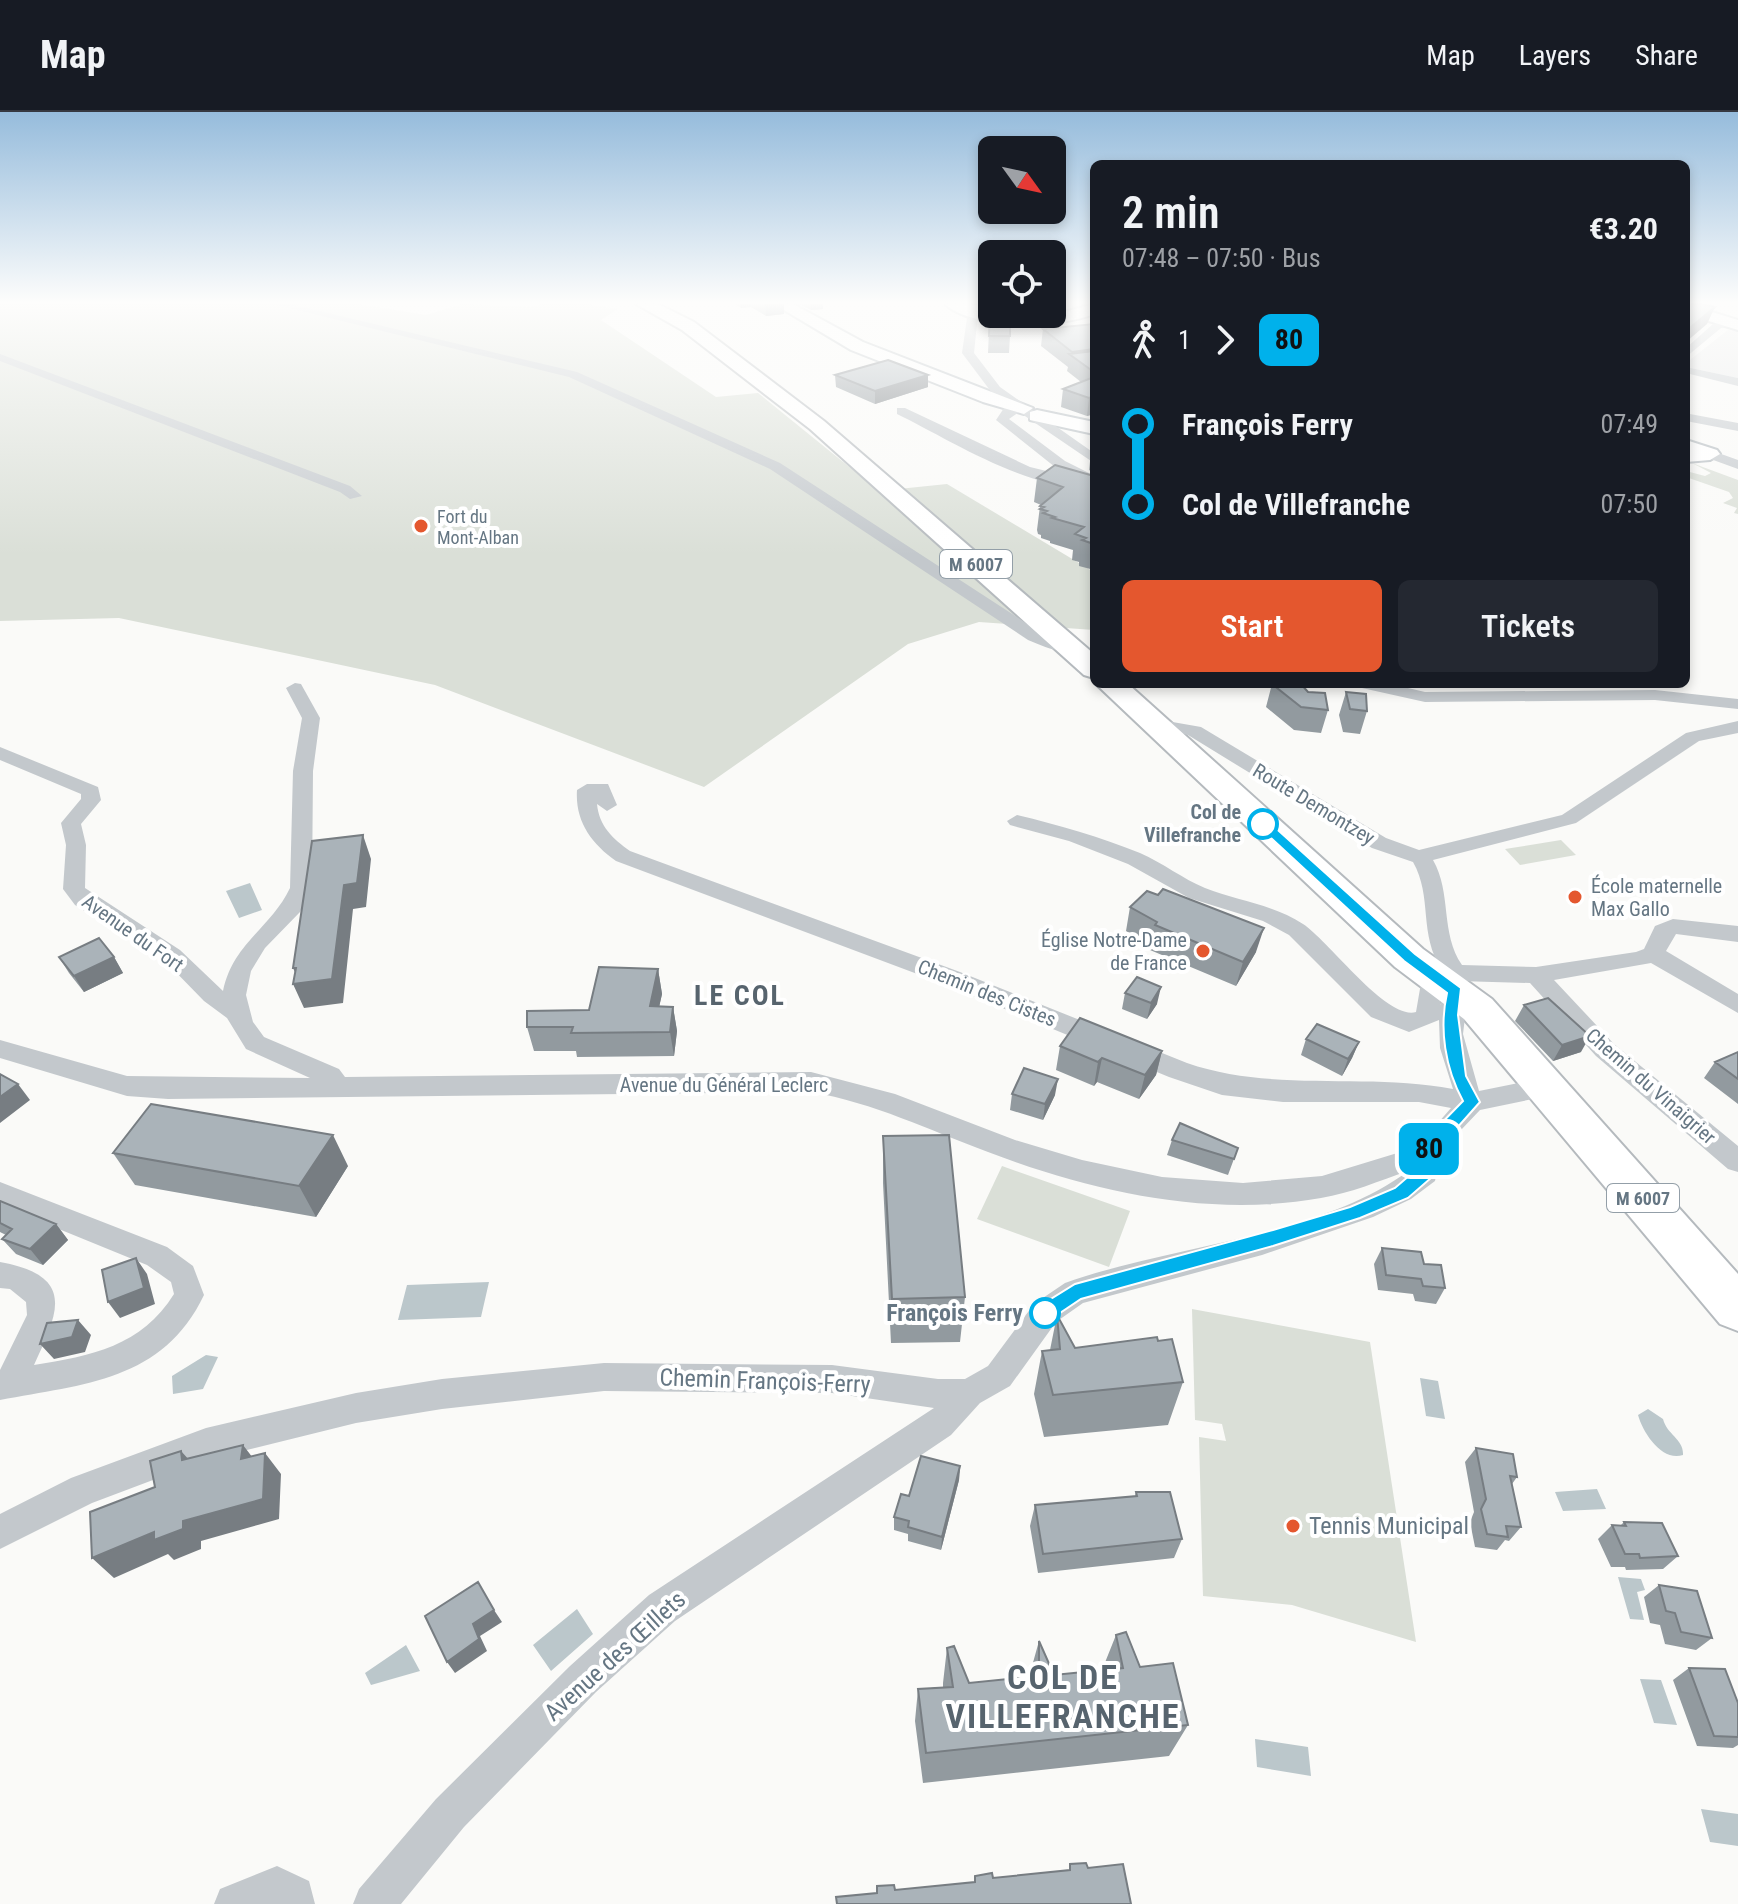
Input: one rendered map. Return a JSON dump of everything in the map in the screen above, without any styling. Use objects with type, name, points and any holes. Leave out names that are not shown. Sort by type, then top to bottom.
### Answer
[{"type":"main road","name":"M 6007","points":[[768,388],[817,425],[1090,665]]},
{"type":"main road","name":"M 6007","points":[[1115,688],[1478,1009],[1738,1309]]},
{"type":"street","points":[[80,388],[345,489],[355,496]]},
{"type":"street","points":[[603,388],[775,466],[1034,636],[1055,645],[1069,646]]},
{"type":"street","points":[[968,388],[1027,410],[1090,427]]},
{"type":"street","points":[[994,388],[1090,456]]},
{"type":"street","points":[[901,411],[1021,468],[1073,484],[1089,482],[1088,478],[1060,464],[1002,420],[1008,411],[1027,410]]},
{"type":"street","points":[[1690,418],[1738,427]]},
{"type":"street","points":[[1690,447],[1738,465]]},
{"type":"street","points":[[1690,456],[1710,454]]},
{"type":"street","points":[[239,1014],[234,995],[239,970],[257,943],[292,907],[301,888],[303,771],[311,718],[295,688]]},
{"type":"street","points":[[1386,688],[1425,697],[1655,695],[1738,704]]},
{"type":"street","name":"Route Demontzey","points":[[1151,721],[1186,727],[1379,843],[1421,858]]},
{"type":"street","points":[[1472,1102],[1458,1076],[1450,1015],[1450,982],[1441,949],[1429,869],[1421,858],[1431,852],[1569,819],[1693,737],[1738,727]]},
{"type":"street","points":[[1178,745],[1210,742]]},
{"type":"street","name":"Avenue du Fort","points":[[0,753],[91,791],[91,800],[71,823],[76,845],[74,889],[83,900],[172,955],[212,995],[239,1014],[241,1024],[255,1043],[330,1076],[338,1087]]},
{"type":"street","name":"Chemin des Cistes","points":[[607,805],[601,788],[587,790],[592,825],[603,843],[623,856],[952,978],[1178,1070],[1250,1091],[1419,1092],[1472,1102]]},
{"type":"street","points":[[1017,821],[1036,829],[1076,837],[1135,859],[1197,893],[1271,916],[1297,930],[1380,1011],[1397,1020],[1422,1021],[1428,1017],[1429,989],[1450,982],[1536,975],[1653,954],[1738,1005]]},
{"type":"street","points":[[1653,954],[1663,931],[1673,926],[1738,934]]},
{"type":"street","name":"Chemin du Vinaigrier","points":[[1536,975],[1605,1050],[1738,1161]]},
{"type":"street","name":"Avenue du Général Leclerc","points":[[0,1049],[127,1086],[168,1089],[796,1082],[840,1086],[886,1098],[1004,1148],[1079,1171],[1172,1188],[1238,1193],[1322,1187],[1426,1155]]},
{"type":"street","points":[[969,1393],[999,1376],[1045,1313],[1066,1297],[1365,1209],[1402,1193],[1425,1173],[1426,1155],[1432,1144],[1472,1102],[1548,1087]]},
{"type":"street","points":[[0,1193],[157,1256],[183,1275],[189,1295],[179,1318],[159,1338],[123,1359],[90,1371],[4,1385]]},
{"type":"street","points":[[0,1275],[17,1278],[40,1296],[42,1315],[4,1385]]},
{"type":"street","name":"Chemin François-Ferry","points":[[0,1532],[83,1490],[206,1444],[356,1408],[512,1385],[604,1377],[832,1379],[938,1394],[969,1393]]},
{"type":"street","name":"Avenue des Œillets","points":[[374,1904],[450,1813],[583,1679],[662,1608],[940,1424],[969,1393]]},
{"type":"street","points":[[235,1904],[277,1887],[294,1896],[294,1904]]},
{"type":"shaded area","points":[[0,388],[702,388],[716,397],[758,393],[879,491],[947,484],[1090,570],[1090,630],[979,622],[908,644],[704,787],[435,685],[119,618],[0,621]]},
{"type":"shaded area","points":[[1692,463],[1738,480],[1738,514],[1734,513],[1737,508],[1723,503],[1733,498],[1729,492],[1690,478],[1690,472],[1705,476],[1711,473]]},
{"type":"shaded area","points":[[1561,840],[1576,855],[1520,865],[1505,849]]},
{"type":"shaded area","points":[[250,883],[262,910],[239,918],[226,891]]},
{"type":"shaded area","points":[[1002,1166],[1130,1211],[1109,1267],[977,1219]]},
{"type":"shaded area","points":[[489,1282],[481,1317],[398,1320],[407,1285]]},
{"type":"shaded area","points":[[1192,1309],[1370,1342],[1416,1642],[1292,1605],[1203,1596],[1199,1437],[1226,1441],[1222,1424],[1195,1420]]},
{"type":"shaded area","points":[[206,1355],[218,1357],[203,1389],[173,1394],[172,1376]]},
{"type":"shaded area","points":[[1420,1378],[1438,1381],[1445,1419],[1426,1416]]},
{"type":"shaded area","points":[[1648,1409],[1663,1419],[1681,1445],[1683,1455],[1668,1454],[1654,1444],[1638,1415]]},
{"type":"shaded area","points":[[1597,1489],[1606,1509],[1563,1511],[1555,1492]]},
{"type":"shaded area","points":[[1618,1577],[1641,1579],[1645,1590],[1637,1592],[1644,1620],[1630,1619]]},
{"type":"shaded area","points":[[577,1609],[593,1634],[551,1671],[533,1645]]},
{"type":"shaded area","points":[[406,1645],[420,1671],[371,1685],[365,1673]]},
{"type":"shaded area","points":[[1640,1679],[1661,1680],[1677,1725],[1654,1723]]},
{"type":"shaded area","points":[[1255,1739],[1308,1747],[1311,1776],[1257,1767]]},
{"type":"shaded area","points":[[1701,1809],[1738,1814],[1738,1846],[1710,1842]]},
{"type":"building","points":[[1090,388],[1090,398],[1089,398],[1063,389]]},
{"type":"building","points":[[1055,465],[1090,475],[1090,543],[1075,534],[1084,527],[1043,513],[1047,511],[1040,509],[1044,507],[1040,506],[1063,487],[1037,478]]},
{"type":"building","points":[[1277,688],[1304,688],[1308,692],[1325,693],[1328,710],[1301,707]]},
{"type":"building","points":[[1346,692],[1366,694],[1367,711],[1350,709]]},
{"type":"building","points":[[363,835],[357,883],[344,885],[332,979],[293,984],[312,841]]},
{"type":"building","points":[[1163,889],[1264,928],[1243,962],[1155,925],[1157,922],[1130,907],[1147,891],[1158,895]]},
{"type":"building","points":[[99,938],[114,957],[74,976],[59,957]]},
{"type":"building","points":[[599,967],[658,969],[650,1006],[673,1007],[670,1032],[571,1033],[573,1027],[527,1027],[527,1011],[589,1010]]},
{"type":"building","points":[[1137,977],[1161,987],[1151,1003],[1125,993]]},
{"type":"building","points":[[1548,998],[1590,1036],[1562,1045],[1524,1005]]},
{"type":"building","points":[[1080,1018],[1162,1051],[1145,1075],[1102,1058],[1098,1062],[1060,1046]]},
{"type":"building","points":[[1317,1024],[1359,1042],[1348,1059],[1306,1039]]},
{"type":"building","points":[[1738,1052],[1738,1079],[1715,1062]]},
{"type":"building","points":[[1024,1068],[1058,1079],[1045,1104],[1012,1094]]},
{"type":"building","points":[[0,1074],[18,1084],[0,1097]]},
{"type":"building","points":[[151,1104],[333,1135],[299,1186],[113,1153]]},
{"type":"building","points":[[1180,1123],[1238,1148],[1234,1159],[1172,1140]]},
{"type":"building","points":[[949,1135],[965,1297],[892,1299],[883,1136]]},
{"type":"building","points":[[0,1201],[56,1224],[30,1249],[2,1239],[12,1229],[0,1223]]},
{"type":"building","points":[[1382,1248],[1421,1252],[1424,1264],[1441,1265],[1445,1288],[1423,1286],[1421,1279],[1386,1275]]},
{"type":"building","points":[[136,1258],[144,1288],[108,1302],[102,1270]]},
{"type":"building","points":[[1057,1315],[1075,1348],[1157,1337],[1158,1341],[1172,1339],[1183,1382],[1053,1395],[1042,1351],[1060,1349]]},
{"type":"building","points":[[78,1320],[72,1337],[40,1344],[47,1323]]},
{"type":"building","points":[[243,1445],[241,1459],[265,1453],[263,1499],[183,1521],[183,1529],[154,1540],[154,1532],[92,1558],[90,1512],[155,1487],[150,1461],[181,1451],[182,1460]]},
{"type":"building","points":[[1476,1448],[1513,1454],[1517,1477],[1510,1476],[1521,1527],[1506,1526],[1508,1537],[1487,1534],[1481,1509],[1486,1499]]},
{"type":"building","points":[[921,1456],[960,1466],[942,1537],[908,1527],[909,1521],[894,1517],[901,1494],[909,1496]]},
{"type":"building","points":[[1136,1492],[1170,1492],[1182,1539],[1043,1554],[1035,1505],[1137,1496]]},
{"type":"building","points":[[1624,1522],[1662,1523],[1678,1556],[1640,1558],[1639,1554],[1625,1554],[1612,1525],[1626,1526]]},
{"type":"building","points":[[478,1582],[494,1610],[473,1624],[479,1639],[447,1662],[425,1616]]},
{"type":"building","points":[[1659,1585],[1697,1591],[1712,1638],[1681,1632],[1675,1613],[1666,1611]]},
{"type":"building","points":[[1126,1632],[1140,1667],[1173,1663],[1188,1725],[926,1753],[918,1689],[953,1687],[947,1648],[954,1646],[969,1683],[1039,1676],[1039,1641],[1054,1675],[1123,1668],[1116,1635]]},
{"type":"building","points":[[1689,1668],[1725,1669],[1738,1703],[1738,1737],[1714,1736]]},
{"type":"building","points":[[1086,1863],[1088,1868],[1123,1864],[1131,1904],[837,1904],[836,1897],[877,1893],[877,1886],[894,1885],[895,1890],[975,1882],[975,1876],[992,1873],[993,1878],[1070,1870],[1070,1864]]},
{"type":"bus line","name":"80","points":[[1045,1313],[1075,1292],[1273,1238],[1354,1213],[1402,1193],[1425,1173],[1426,1155],[1432,1144],[1472,1102],[1458,1076],[1450,1015],[1456,992],[1409,958],[1263,824]]},
{"type":"place","name":"Fort du Mont-Alban","points":[[421,526]]},
{"type":"place","name":"Col de Villefranche","points":[[1263,824]]},
{"type":"place","name":"École maternelle Max Gallo","points":[[1575,897]]},
{"type":"place","name":"Église Notre-Dame de France","points":[[1203,951]]},
{"type":"place","name":"François Ferry","points":[[1045,1313]]},
{"type":"place","name":"Tennis Municipal","points":[[1293,1526]]},
{"type":"district","name":"LE COL","points":[[740,995]]},
{"type":"district","name":"COL DE VILLEFRANCHE","points":[[1063,1696]]}]
